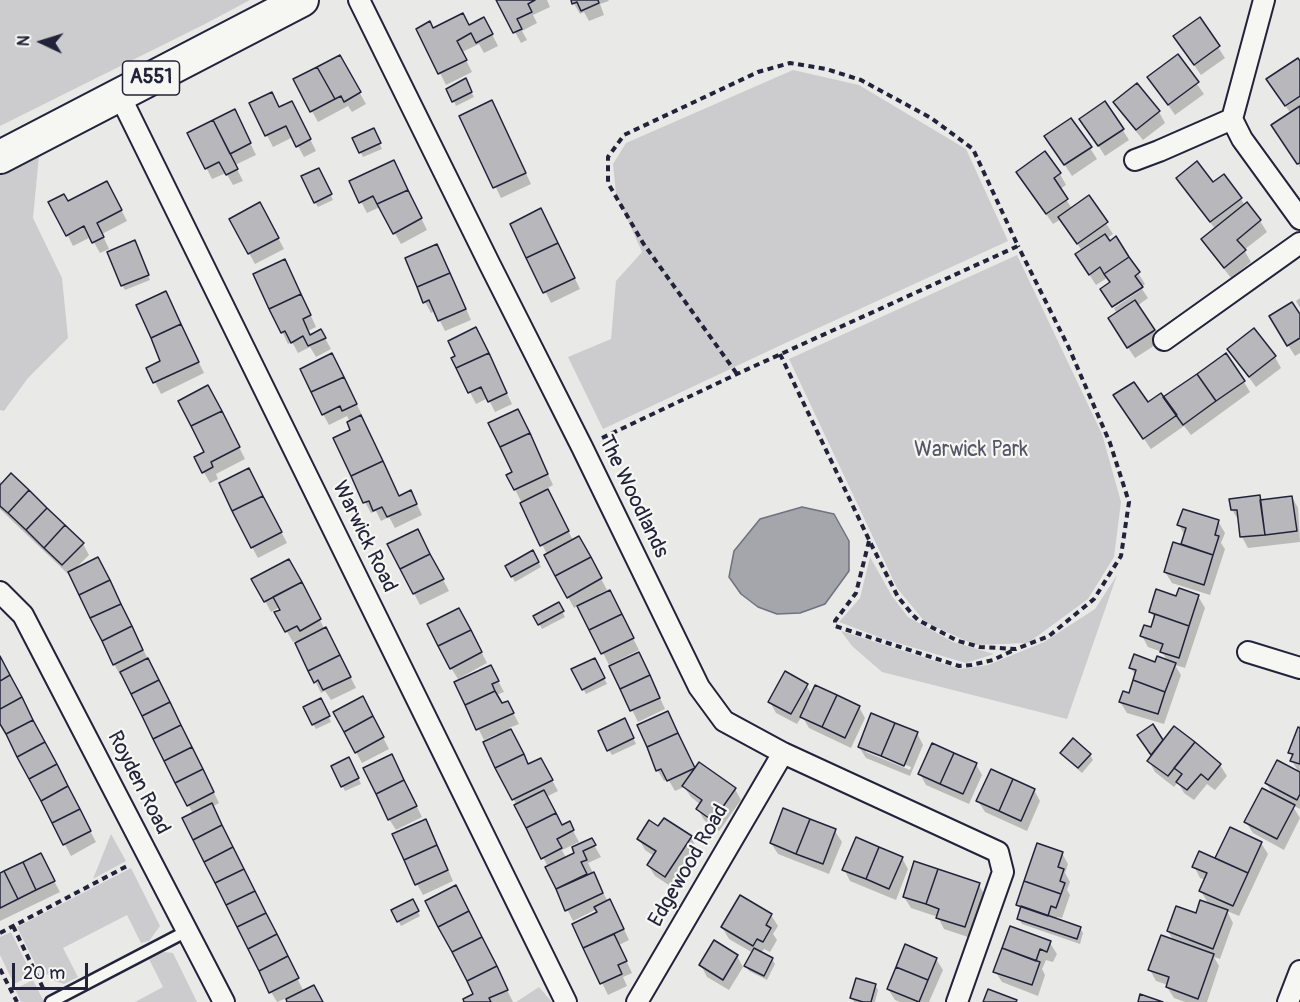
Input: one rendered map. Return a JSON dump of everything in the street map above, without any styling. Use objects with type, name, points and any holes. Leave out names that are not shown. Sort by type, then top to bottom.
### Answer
[{"type":"main road","name":"A551","points":[[0,157],[302,0]]},
{"type":"street","name":"The Woodlands","points":[[359,0],[699,687],[724,721],[783,753],[998,852],[1003,872],[957,1002]]},
{"type":"street","points":[[1264,0],[1232,119],[1242,139],[1300,219]]},
{"type":"street","name":"Warwick Road","points":[[119,94],[566,1002]]},
{"type":"street","points":[[1135,159],[1160,151],[1232,119]]},
{"type":"street","points":[[1164,340],[1300,243]]},
{"type":"street","name":"Royden Road","points":[[0,592],[23,615],[224,1002]]},
{"type":"street","points":[[1248,652],[1300,668]]},
{"type":"street","name":"Edgewood Road","points":[[637,1002],[783,753]]},
{"type":"street","points":[[1288,1002],[1300,971]]},
{"type":"lane","points":[[48,997],[187,931]]},
{"type":"path","points":[[737,374],[643,243],[608,183],[608,157],[624,135],[758,72],[790,63],[826,69],[861,80],[931,118],[974,149],[1018,246],[1069,348],[1110,443],[1128,502],[1121,556],[1094,598],[1049,636],[993,660],[960,666],[835,626],[835,621],[856,593],[869,540]]},
{"type":"path","points":[[582,447],[1018,246]]},
{"type":"path","points":[[780,354],[898,597],[918,620],[958,641],[980,647],[1016,649]]},
{"type":"path","points":[[0,933],[148,855]]},
{"type":"path","points":[[13,926],[48,997]]},
{"type":"path","points":[[0,969],[17,1002]]},
{"type":"green space","points":[[0,0],[250,0],[0,126]]},
{"type":"green space","points":[[793,70],[859,85],[966,149],[1008,241],[603,429],[568,357],[611,339],[616,281],[642,252],[616,194],[613,164],[626,143]]},
{"type":"green space","points":[[40,145],[33,218],[62,278],[68,338],[28,378],[4,411],[0,410],[0,170]]},
{"type":"green space","name":"Warwick Park","points":[[1017,255],[1102,434],[1121,502],[1114,557],[1088,599],[1028,643],[975,645],[925,622],[897,588],[789,359]]},
{"type":"green space","points":[[870,557],[892,596],[908,617],[953,642],[994,654],[966,663],[884,639],[839,622],[860,598]]},
{"type":"green space","points":[[1117,575],[1067,719],[882,672],[852,646],[841,631],[960,669],[988,665],[1044,642],[1095,609]]},
{"type":"green space","points":[[111,834],[126,861],[93,879]]},
{"type":"green space","points":[[131,868],[160,926],[149,941],[141,943],[127,915],[63,948],[78,977],[64,984],[55,981],[48,974],[42,977],[17,927]]},
{"type":"green space","points":[[11,932],[32,975],[14,984],[0,955],[0,937]]},
{"type":"green space","points":[[164,952],[173,953],[197,1002],[135,1002],[163,987],[149,959]]},
{"type":"green space","points":[[33,980],[44,1002],[21,1002],[15,989]]},
{"type":"green space","points":[[539,987],[552,1002],[516,1002]]},
{"type":"shaded area","points":[[802,507],[834,514],[849,541],[849,571],[825,604],[800,613],[777,614],[758,607],[741,594],[729,577],[734,551],[760,519]]},
{"type":"building","points":[[496,0],[535,0],[528,4],[532,12],[517,19],[522,29],[513,33]]},
{"type":"building","points":[[571,0],[598,0],[599,3],[581,11],[577,2],[572,4]]},
{"type":"building","points":[[463,13],[469,25],[484,17],[493,34],[476,43],[471,33],[457,41],[467,60],[438,74],[416,29],[430,21],[433,28]]},
{"type":"building","points":[[1200,17],[1220,46],[1194,65],[1173,36]]},
{"type":"building","points":[[1178,54],[1199,82],[1168,105],[1147,77]]},
{"type":"building","points":[[340,55],[361,92],[344,102],[341,96],[335,99],[317,67]]},
{"type":"building","points":[[1298,58],[1300,61],[1300,96],[1285,106],[1266,79]]},
{"type":"building","points":[[317,67],[335,99],[310,112],[293,79]]},
{"type":"building","points":[[466,78],[472,92],[452,102],[446,89]]},
{"type":"building","points":[[1137,83],[1160,111],[1136,130],[1113,102]]},
{"type":"building","points":[[272,92],[279,107],[292,101],[311,139],[296,147],[286,126],[265,136],[249,103]]},
{"type":"building","points":[[492,100],[526,173],[493,188],[459,116]]},
{"type":"building","points":[[1105,101],[1124,129],[1098,146],[1079,119]]},
{"type":"building","points":[[1300,106],[1300,163],[1297,164],[1271,125]]},
{"type":"building","points":[[235,109],[251,143],[230,154],[213,120]]},
{"type":"building","points":[[1071,118],[1092,147],[1064,165],[1044,136]]},
{"type":"building","points":[[213,120],[238,169],[226,175],[219,162],[205,169],[187,133]]},
{"type":"building","points":[[374,128],[381,143],[359,153],[352,138]]},
{"type":"building","points":[[1045,151],[1061,173],[1054,178],[1068,199],[1046,214],[1016,172]]},
{"type":"building","points":[[394,160],[408,190],[377,204],[373,196],[359,203],[349,181]]},
{"type":"building","points":[[1197,161],[1213,182],[1224,174],[1242,198],[1210,222],[1176,178]]},
{"type":"building","points":[[319,168],[332,194],[314,203],[301,176]]},
{"type":"building","points":[[107,181],[122,210],[97,223],[104,237],[92,243],[84,226],[66,236],[48,202],[64,194],[68,201]]},
{"type":"building","points":[[408,190],[422,218],[393,234],[377,204]]},
{"type":"building","points":[[1089,195],[1108,222],[1077,244],[1058,217]]},
{"type":"building","points":[[260,202],[279,238],[248,254],[229,219]]},
{"type":"building","points":[[1247,202],[1261,220],[1237,240],[1246,250],[1224,268],[1201,239]]},
{"type":"building","points":[[541,208],[558,243],[526,258],[510,224]]},
{"type":"building","points":[[1105,234],[1110,241],[1116,236],[1129,257],[1104,274],[1100,267],[1089,275],[1075,254]]},
{"type":"building","points":[[135,240],[149,275],[121,286],[107,252]]},
{"type":"building","points":[[558,243],[575,278],[543,293],[526,258]]},
{"type":"building","points":[[437,244],[450,273],[417,287],[405,258]]},
{"type":"building","points":[[1129,257],[1140,272],[1135,276],[1143,287],[1112,307],[1100,289],[1110,282],[1104,274]]},
{"type":"building","points":[[285,259],[301,294],[269,309],[253,274]]},
{"type":"building","points":[[450,273],[466,309],[438,321],[429,300],[423,303],[417,287]]},
{"type":"building","points":[[166,291],[181,324],[151,338],[136,305]]},
{"type":"building","points":[[301,294],[311,315],[303,319],[310,335],[321,329],[326,338],[308,346],[303,336],[291,343],[285,331],[281,333],[269,309]]},
{"type":"building","points":[[1135,300],[1155,330],[1127,348],[1108,318]]},
{"type":"building","points":[[1292,302],[1300,314],[1300,338],[1287,346],[1269,316]]},
{"type":"building","points":[[181,324],[199,362],[153,383],[146,368],[160,361],[151,338]]},
{"type":"building","points":[[476,327],[489,353],[456,368],[451,358],[455,356],[448,341]]},
{"type":"building","points":[[1254,328],[1276,356],[1249,377],[1227,349]]},
{"type":"building","points":[[332,353],[344,377],[311,392],[300,369]]},
{"type":"building","points":[[489,353],[507,393],[488,402],[481,387],[468,393],[456,368]]},
{"type":"building","points":[[1226,353],[1245,381],[1216,401],[1197,374]]},
{"type":"building","points":[[1197,374],[1216,401],[1183,425],[1163,397]]},
{"type":"building","points":[[344,377],[357,404],[342,411],[340,406],[322,415],[311,392]]},
{"type":"building","points":[[1134,382],[1148,402],[1161,393],[1177,415],[1143,439],[1113,395]]},
{"type":"building","points":[[208,385],[222,411],[191,426],[178,401]]},
{"type":"building","points":[[518,409],[530,433],[500,447],[488,423]]},
{"type":"building","points":[[222,411],[240,447],[211,462],[213,467],[202,473],[194,457],[204,452],[191,426]]},
{"type":"building","points":[[361,415],[383,461],[351,476],[333,438],[350,430],[347,422]]},
{"type":"building","points":[[530,433],[548,474],[514,490],[506,475],[512,472],[500,447]]},
{"type":"building","points":[[383,461],[399,496],[411,490],[417,504],[387,517],[382,507],[373,511],[369,501],[363,503],[351,476]]},
{"type":"building","points":[[249,468],[263,496],[232,511],[219,483]]},
{"type":"building","points":[[11,473],[29,490],[8,513],[0,506],[0,485]]},
{"type":"building","points":[[548,489],[569,531],[540,546],[520,503]]},
{"type":"building","points":[[29,490],[47,508],[26,530],[8,513]]},
{"type":"building","points":[[1260,495],[1265,535],[1240,537],[1237,510],[1231,510],[1229,499]]},
{"type":"building","points":[[263,496],[282,532],[251,548],[232,511]]},
{"type":"building","points":[[1292,496],[1297,531],[1265,535],[1260,500]]},
{"type":"building","points":[[47,508],[65,525],[44,548],[26,530]]},
{"type":"building","points":[[1183,509],[1219,520],[1215,535],[1219,536],[1213,555],[1181,544],[1186,528],[1177,525]]},
{"type":"building","points":[[65,525],[84,543],[62,565],[44,548]]},
{"type":"building","points":[[418,529],[430,554],[400,569],[387,544]]},
{"type":"building","points":[[579,536],[591,557],[555,576],[544,555]]},
{"type":"building","points":[[1173,542],[1213,555],[1204,585],[1164,572]]},
{"type":"building","points":[[533,550],[539,562],[511,577],[505,566]]},
{"type":"building","points":[[430,554],[444,579],[413,594],[400,569]]},
{"type":"building","points":[[98,557],[110,580],[79,595],[68,572]]},
{"type":"building","points":[[591,557],[602,578],[567,598],[555,576]]},
{"type":"building","points":[[289,559],[302,582],[264,602],[251,579]]},
{"type":"building","points":[[110,580],[121,604],[90,618],[79,595]]},
{"type":"building","points":[[302,582],[321,619],[300,631],[297,626],[285,632],[274,612],[280,610],[273,597]]},
{"type":"building","points":[[1179,588],[1199,595],[1189,626],[1149,612],[1156,589],[1176,596]]},
{"type":"building","points":[[610,590],[622,614],[589,630],[577,606]]},
{"type":"building","points":[[559,602],[564,611],[538,625],[533,616]]},
{"type":"building","points":[[121,604],[132,626],[102,641],[90,618]]},
{"type":"building","points":[[459,608],[471,630],[438,646],[427,624]]},
{"type":"building","points":[[622,614],[634,638],[601,654],[589,630]]},
{"type":"building","points":[[1155,614],[1189,626],[1179,658],[1160,652],[1163,644],[1140,636],[1144,625],[1151,627]]},
{"type":"building","points":[[132,626],[143,650],[113,665],[102,641]]},
{"type":"building","points":[[326,627],[340,655],[308,671],[295,643]]},
{"type":"building","points":[[471,630],[482,652],[450,669],[438,646]]},
{"type":"building","points":[[639,652],[650,675],[620,689],[609,666]]},
{"type":"building","points":[[1134,654],[1155,662],[1157,656],[1176,663],[1165,692],[1133,680],[1136,670],[1129,668]]},
{"type":"building","points":[[340,655],[351,677],[323,690],[318,680],[314,683],[308,671]]},
{"type":"building","points":[[0,656],[10,675],[0,681]]},
{"type":"building","points":[[148,658],[159,680],[131,694],[120,672]]},
{"type":"building","points":[[595,658],[605,678],[582,690],[571,669]]},
{"type":"building","points":[[491,665],[499,681],[492,684],[495,691],[465,705],[454,682]]},
{"type":"building","points":[[785,671],[808,684],[791,714],[768,702]]},
{"type":"building","points":[[10,675],[22,697],[0,709],[0,681]]},
{"type":"building","points":[[650,675],[660,698],[630,711],[620,689]]},
{"type":"building","points":[[159,680],[170,702],[142,716],[131,694]]},
{"type":"building","points":[[1133,680],[1165,692],[1158,714],[1119,702],[1123,691],[1129,693]]},
{"type":"building","points":[[815,685],[837,695],[822,727],[800,717]]},
{"type":"building","points":[[495,691],[502,703],[508,701],[514,713],[476,730],[465,705]]},
{"type":"building","points":[[837,695],[860,706],[845,738],[822,727]]},
{"type":"building","points":[[363,696],[373,716],[344,732],[333,712]]},
{"type":"building","points":[[22,697],[33,720],[6,734],[0,724],[0,709]]},
{"type":"building","points":[[321,698],[330,716],[312,725],[303,707]]},
{"type":"building","points":[[170,702],[181,725],[153,739],[142,716]]},
{"type":"building","points":[[668,711],[678,733],[647,747],[637,725]]},
{"type":"building","points":[[871,713],[895,723],[881,756],[858,747]]},
{"type":"building","points":[[373,716],[384,737],[355,753],[344,732]]},
{"type":"building","points":[[625,718],[634,738],[607,751],[598,731]]},
{"type":"building","points":[[33,720],[45,742],[17,757],[6,734]]},
{"type":"building","points":[[895,723],[918,732],[904,766],[881,756]]},
{"type":"building","points":[[1153,724],[1163,740],[1151,755],[1137,735]]},
{"type":"building","points":[[181,725],[192,747],[164,761],[153,739]]},
{"type":"building","points":[[1174,726],[1195,742],[1168,776],[1147,761]]},
{"type":"building","points":[[1298,727],[1300,728],[1300,764],[1290,761],[1293,754],[1288,753]]},
{"type":"building","points":[[511,729],[524,754],[495,768],[483,742]]},
{"type":"building","points":[[678,733],[695,768],[667,781],[661,769],[656,771],[647,747]]},
{"type":"building","points":[[1073,738],[1091,754],[1078,768],[1060,753]]},
{"type":"building","points":[[45,742],[57,764],[29,779],[17,757]]},
{"type":"building","points":[[1195,742],[1221,764],[1208,780],[1201,774],[1187,790],[1176,782],[1182,774],[1174,768]]},
{"type":"building","points":[[932,743],[954,753],[940,784],[918,774]]},
{"type":"building","points":[[192,747],[203,769],[175,783],[164,761]]},
{"type":"building","points":[[954,753],[977,763],[963,794],[940,784]]},
{"type":"building","points":[[392,754],[404,780],[376,794],[363,768]]},
{"type":"building","points":[[524,754],[528,764],[541,758],[553,780],[512,800],[495,768]]},
{"type":"building","points":[[349,757],[359,778],[341,787],[331,766]]},
{"type":"building","points":[[1277,760],[1300,772],[1300,794],[1297,800],[1265,783]]},
{"type":"building","points":[[699,762],[736,788],[713,821],[696,809],[702,800],[682,786]]},
{"type":"building","points":[[57,764],[68,786],[41,801],[29,779]]},
{"type":"building","points":[[203,769],[214,792],[187,806],[175,783]]},
{"type":"building","points":[[991,769],[1013,779],[999,811],[976,801]]},
{"type":"building","points":[[1013,779],[1035,789],[1021,821],[999,811]]},
{"type":"building","points":[[404,780],[417,806],[388,820],[376,794]]},
{"type":"building","points":[[68,786],[80,809],[52,823],[41,801]]},
{"type":"building","points":[[1262,788],[1295,805],[1277,839],[1244,822]]},
{"type":"building","points":[[544,790],[556,813],[526,828],[514,805]]},
{"type":"building","points":[[212,803],[222,825],[193,840],[182,818]]},
{"type":"building","points":[[783,808],[810,819],[796,854],[770,843]]},
{"type":"building","points":[[80,809],[91,831],[63,845],[52,823]]},
{"type":"building","points":[[556,813],[562,825],[570,821],[574,830],[557,839],[562,848],[541,859],[526,828]]},
{"type":"building","points":[[664,818],[692,836],[665,877],[647,865],[656,851],[637,839],[649,820],[658,826]]},
{"type":"building","points":[[426,819],[437,845],[404,860],[392,834]]},
{"type":"building","points":[[810,819],[836,829],[823,864],[796,854]]},
{"type":"building","points":[[222,825],[233,847],[204,862],[193,840]]},
{"type":"building","points":[[1230,827],[1262,842],[1248,873],[1215,858]]},
{"type":"building","points":[[856,837],[879,847],[866,879],[842,870]]},
{"type":"building","points":[[592,838],[596,845],[583,851],[587,860],[581,862],[587,874],[556,889],[545,867],[574,853],[572,847]]},
{"type":"building","points":[[1037,843],[1063,852],[1058,867],[1064,869],[1060,881],[1065,883],[1061,894],[1024,881]]},
{"type":"building","points":[[437,845],[448,870],[415,885],[404,860]]},
{"type":"building","points":[[233,847],[244,869],[215,883],[204,862]]},
{"type":"building","points":[[879,847],[903,857],[889,889],[866,879]]},
{"type":"building","points":[[1199,851],[1248,873],[1233,906],[1199,891],[1207,873],[1192,867]]},
{"type":"building","points":[[41,853],[55,881],[36,890],[23,862]]},
{"type":"building","points":[[914,861],[938,869],[926,904],[903,897]]},
{"type":"building","points":[[23,862],[36,890],[18,899],[4,871]]},
{"type":"building","points":[[244,869],[255,891],[226,905],[215,883]]},
{"type":"building","points":[[938,869],[980,883],[965,927],[936,918],[939,909],[926,904]]},
{"type":"building","points":[[4,871],[18,899],[0,908],[0,873]]},
{"type":"building","points":[[594,872],[603,893],[565,911],[556,889]]},
{"type":"building","points":[[1024,881],[1061,894],[1056,908],[1051,906],[1048,916],[1016,905]]},
{"type":"building","points":[[456,885],[469,911],[438,927],[425,901]]},
{"type":"building","points":[[255,891],[266,913],[237,927],[226,905]]},
{"type":"building","points":[[740,895],[772,914],[766,925],[771,928],[763,942],[757,939],[753,946],[721,927]]},
{"type":"building","points":[[413,899],[419,911],[397,922],[391,910]]},
{"type":"building","points":[[610,899],[624,929],[583,948],[572,924],[597,912],[594,907]]},
{"type":"building","points":[[1200,900],[1228,910],[1213,949],[1167,931],[1176,906],[1196,913]]},
{"type":"building","points":[[1021,906],[1081,927],[1077,939],[1017,919]]},
{"type":"building","points":[[469,911],[482,937],[452,952],[438,927]]},
{"type":"building","points":[[266,913],[277,934],[248,949],[237,927]]},
{"type":"building","points":[[1010,926],[1051,941],[1047,952],[1040,949],[1036,961],[1002,948]]},
{"type":"building","points":[[277,934],[288,956],[259,971],[248,949]]},
{"type":"building","points":[[614,934],[627,961],[618,965],[622,974],[600,984],[583,948]]},
{"type":"building","points":[[1161,935],[1214,954],[1198,999],[1166,987],[1169,977],[1148,970]]},
{"type":"building","points":[[482,937],[497,966],[467,981],[452,952]]},
{"type":"building","points":[[714,940],[738,955],[723,980],[699,965]]},
{"type":"building","points":[[905,944],[937,958],[928,980],[896,967]]},
{"type":"building","points":[[754,948],[773,958],[764,976],[744,966]]},
{"type":"building","points":[[1002,948],[1040,962],[1032,985],[993,972]]},
{"type":"building","points":[[288,956],[299,978],[269,993],[259,971]]},
{"type":"building","points":[[497,966],[508,990],[489,998],[491,1002],[464,1002],[463,999],[473,994],[467,981]]},
{"type":"building","points":[[896,967],[928,980],[919,1002],[887,989]]},
{"type":"building","points":[[856,978],[876,984],[871,1002],[850,998]]},
{"type":"building","points":[[314,985],[323,1002],[287,1002],[286,999]]},
{"type":"building","points":[[988,989],[1017,1000],[1016,1002],[983,1002]]},
{"type":"building","points":[[1140,994],[1163,1002],[1138,1002]]}]
